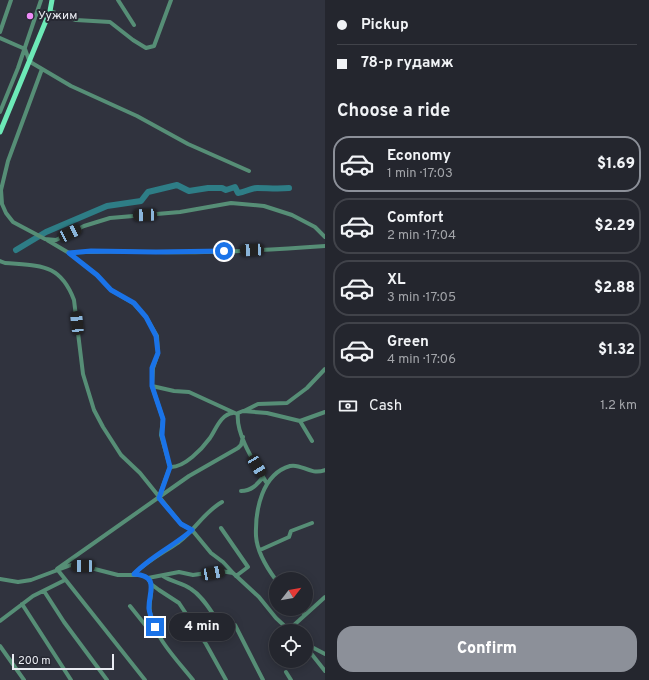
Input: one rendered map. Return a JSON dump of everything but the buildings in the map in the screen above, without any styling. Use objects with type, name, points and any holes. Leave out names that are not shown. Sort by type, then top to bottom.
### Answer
[{"type":"main road","points":[[0,132],[50,11],[52,0]]},
{"type":"street","points":[[0,32],[11,0]]},
{"type":"street","points":[[0,112],[41,0]]},
{"type":"street","points":[[118,0],[134,25]]},
{"type":"street","points":[[50,11],[76,20],[110,22],[132,40],[146,48],[154,46],[171,0]]},
{"type":"street","points":[[32,28],[41,33]]},
{"type":"street","points":[[0,38],[24,49],[29,60],[71,86],[137,116],[188,144],[249,171]]},
{"type":"street","points":[[42,69],[8,161],[1,190],[2,204],[8,217],[13,222],[35,232],[69,253],[97,275],[111,290],[134,303],[150,323],[156,336],[158,353],[152,368],[152,386],[163,419],[162,435],[170,467],[159,498]]},
{"type":"street","points":[[45,239],[56,240],[84,226],[110,218],[180,212],[231,203],[264,206],[292,215],[316,227],[325,237]]},
{"type":"street","points":[[69,253],[91,251],[238,251],[325,246]]},
{"type":"street","points":[[0,261],[5,264],[42,267],[57,272],[70,290],[74,300],[84,374],[94,410],[121,455],[140,473],[181,524],[192,530],[211,553],[223,562],[234,575],[259,597],[282,624]]},
{"type":"street","points":[[170,467],[175,467],[192,456],[210,439],[227,414],[243,411],[258,404],[287,403],[306,388],[325,369]]},
{"type":"street","points":[[152,386],[174,391],[189,392],[235,413],[243,437],[266,482]]},
{"type":"street","points":[[243,411],[268,412],[300,421],[325,412]]},
{"type":"street","points":[[300,421],[312,441]]},
{"type":"street","points":[[57,569],[189,476],[238,448],[241,445],[243,437]]},
{"type":"street","points":[[272,572],[260,550],[256,536],[257,516],[266,482],[274,474],[290,466],[298,466],[314,472],[325,470]]},
{"type":"street","points":[[241,491],[247,491],[257,485],[263,478]]},
{"type":"street","points":[[134,574],[148,560],[179,542],[206,514],[222,502]]},
{"type":"street","points":[[260,550],[289,537],[291,532],[312,523]]},
{"type":"street","points":[[148,578],[179,572],[193,575],[221,571],[234,575],[248,567],[221,528]]},
{"type":"street","points":[[0,579],[18,582],[31,580],[57,569],[72,565],[83,566],[118,575],[141,574],[148,578],[151,584],[152,590],[149,609],[158,634],[193,680]]},
{"type":"street","points":[[57,569],[145,680]]},
{"type":"street","points":[[163,576],[172,582],[190,588],[198,594],[221,625],[235,625],[264,680]]},
{"type":"street","points":[[0,621],[22,604],[65,580]]},
{"type":"street","points":[[151,584],[179,603],[206,644],[226,680]]},
{"type":"street","points":[[44,591],[64,622],[108,680]]},
{"type":"street","points":[[313,608],[325,598]]},
{"type":"street","points":[[22,604],[71,680]]},
{"type":"street","points":[[130,606],[146,626],[155,627]]},
{"type":"street","points":[[295,624],[304,616]]},
{"type":"street","points":[[0,646],[24,680]]},
{"type":"street","points":[[313,648],[325,654]]},
{"type":"street","points":[[313,656],[325,671]]},
{"type":"street","points":[[286,672],[291,680]]},
{"type":"waterway","points":[[16,250],[46,232],[107,206],[141,201],[148,192],[177,185],[189,191],[208,188],[222,188],[226,190],[235,187],[238,193],[255,188],[289,188]]},
{"type":"place","name":"Уужим","points":[[30,16]]},
{"type":"route","points":[[155,627],[149,609],[152,590],[151,584],[148,578],[141,574],[134,574],[148,560],[179,542],[192,530],[181,524],[159,498],[170,467],[162,435],[163,419],[152,386],[152,368],[158,353],[156,336],[146,317],[134,303],[111,290],[97,275],[69,253],[91,251],[224,251]]}]
